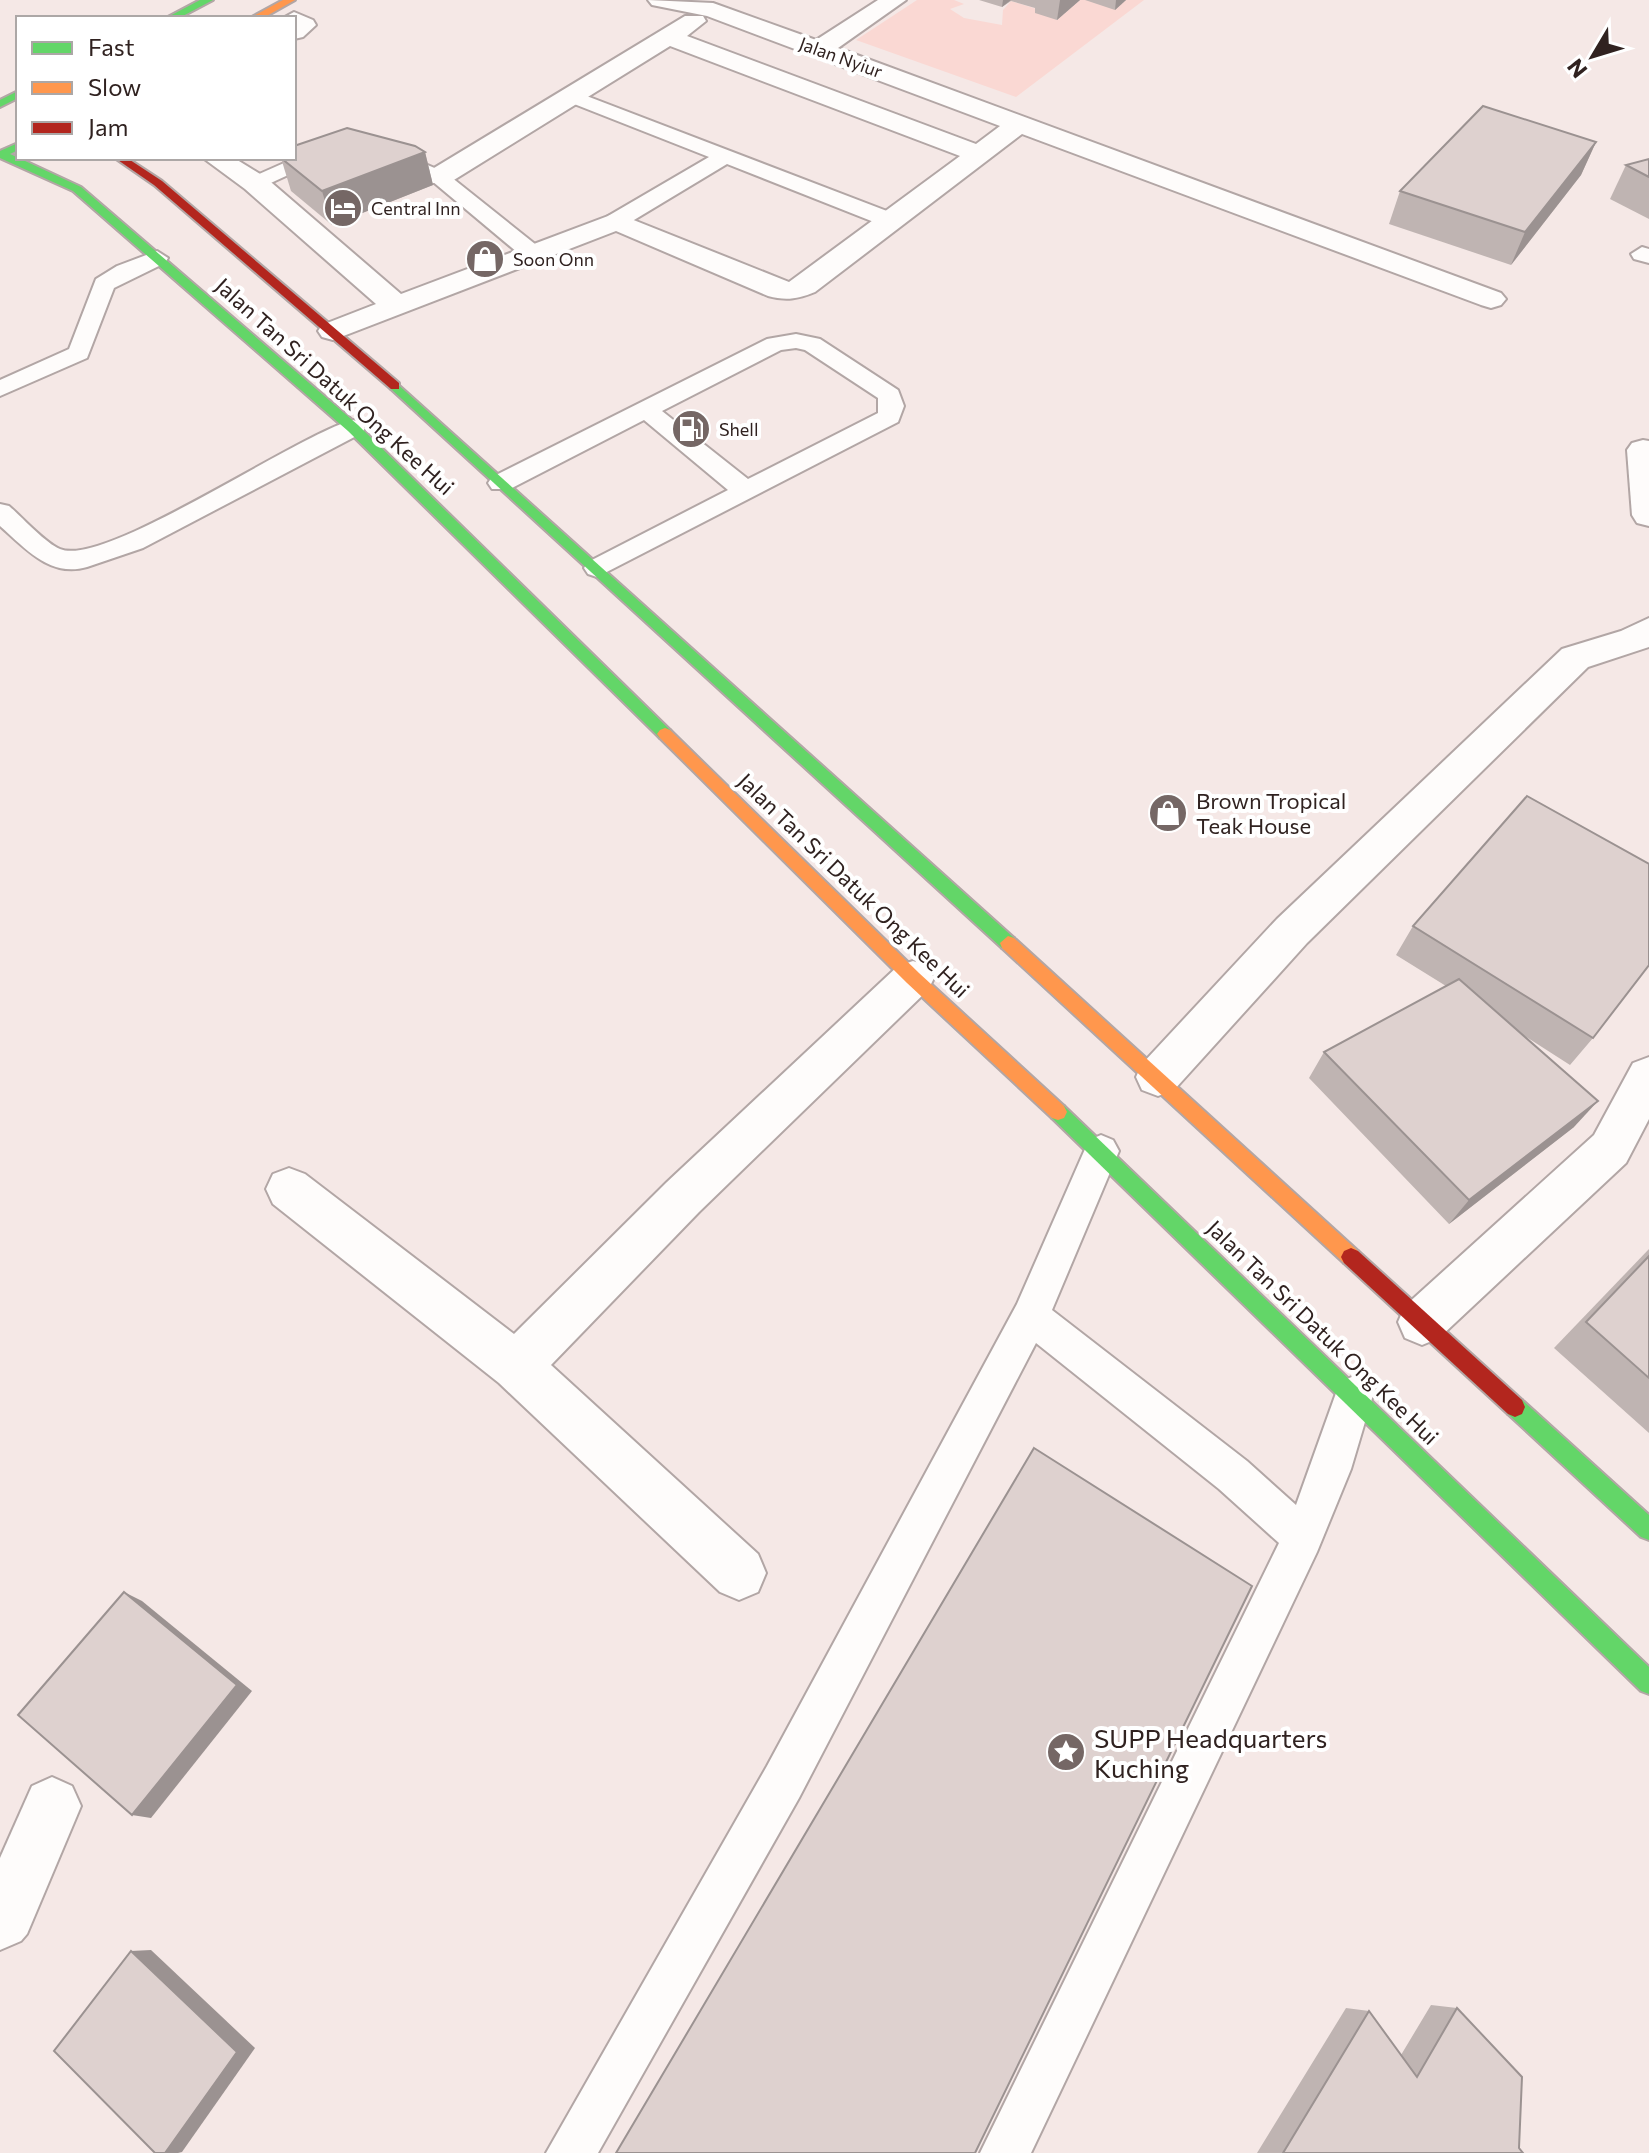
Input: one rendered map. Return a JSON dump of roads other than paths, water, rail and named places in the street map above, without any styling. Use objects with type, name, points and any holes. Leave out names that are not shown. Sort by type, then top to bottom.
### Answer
[{"type":"main road","points":[[175,16],[208,0]]},
{"type":"main road","name":"Jalan Tan Sri Datuk Ong Kee Hui","points":[[21,160],[77,189],[353,428],[913,978],[1101,1151],[1649,1683]]},
{"type":"main road","name":"Jalan Tan Sri Datuk Ong Kee Hui","points":[[123,160],[158,183],[242,258],[333,331],[1158,1077],[1649,1529]]},
{"type":"street","name":"Jalan Nyiur","points":[[660,0],[713,10],[1491,299]]},
{"type":"street","points":[[819,49],[894,0]]},
{"type":"street","points":[[439,177],[713,10]]},
{"type":"street","points":[[668,37],[979,154]]},
{"type":"street","points":[[333,331],[616,221],[778,290],[793,291],[805,286],[1019,124]]},
{"type":"street","points":[[219,160],[255,183],[395,305]]},
{"type":"street","points":[[1643,450],[1649,515]]},
{"type":"street","points":[[1158,1077],[1292,931],[1575,658],[1634,640],[1649,630]]},
{"type":"street","points":[[516,1366],[683,1197],[913,978]]},
{"type":"street","points":[[1422,1322],[1610,1149],[1649,1076]]},
{"type":"street","points":[[289,1189],[516,1366],[739,1573]]},
{"type":"street","points":[[0,1920],[6,1913],[52,1806]]},
{"type":"lane","points":[[571,96],[892,221]]},
{"type":"lane","points":[[255,183],[337,146],[351,143]]},
{"type":"lane","points":[[389,154],[439,177],[532,253]]},
{"type":"lane","points":[[616,221],[725,156]]},
{"type":"lane","points":[[0,389],[79,353],[104,284],[125,271],[157,258]]},
{"type":"lane","points":[[501,483],[775,344],[796,341],[812,344],[889,395],[892,406],[889,417],[597,568]]},
{"type":"lane","points":[[646,410],[746,491]]},
{"type":"lane","points":[[0,512],[52,557],[78,561],[134,542],[353,428]]},
{"type":"lane","points":[[571,2153],[783,1782],[1031,1316],[1101,1151]]},
{"type":"lane","points":[[1031,1316],[1233,1475],[1303,1538]]},
{"type":"lane","points":[[1005,2153],[1303,1538],[1331,1469],[1354,1395]]},
{"type":"place","name":"Central Inn","points":[[343,208]]},
{"type":"place","name":"Soon Onn","points":[[485,259]]},
{"type":"place","name":"Shell","points":[[691,429]]},
{"type":"place","name":"Brown Tropical Teak House","points":[[1168,813]]},
{"type":"place","name":"SUPP Headquarters Kuching","points":[[1066,1752]]}]
